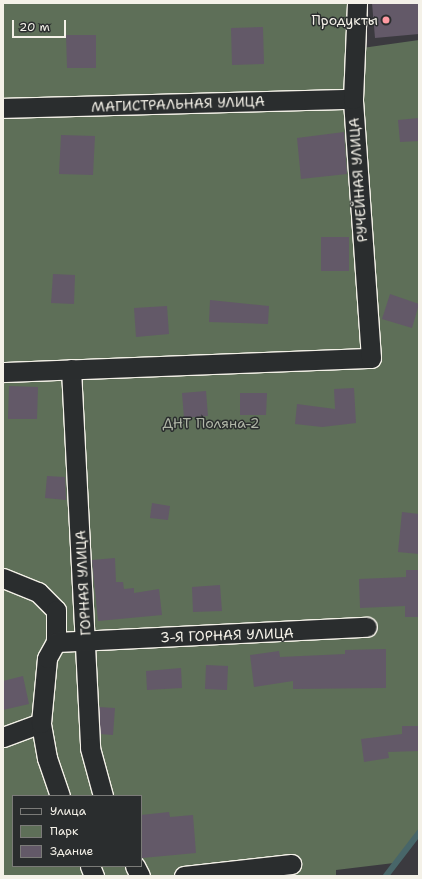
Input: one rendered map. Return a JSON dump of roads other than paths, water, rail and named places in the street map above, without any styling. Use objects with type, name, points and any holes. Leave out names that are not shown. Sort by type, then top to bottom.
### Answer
[{"type":"street","name":"РУЧЕЙНАЯ УЛИЦА","points":[[71,369],[371,358],[353,99],[357,3]]},
{"type":"street","name":"МАГИСТРАЛЬНАЯ УЛИЦА","points":[[3,108],[353,99]]},
{"type":"street","points":[[3,372],[71,369]]},
{"type":"street","name":"ГОРНАЯ УЛИЦА","points":[[71,369],[87,640],[90,748],[103,795]]},
{"type":"street","points":[[3,578],[38,592],[56,610],[56,642],[47,658],[41,723],[47,758],[60,795]]},
{"type":"street","name":"3-Я ГОРНАЯ УЛИЦА","points":[[56,642],[341,631],[367,626]]},
{"type":"street","points":[[3,737],[41,723]]},
{"type":"street","points":[[184,876],[291,864]]},
{"type":"street","points":[[136,867],[140,876]]},
{"type":"waterway","points":[[386,876],[419,833]]},
{"type":"place","name":"Продукты","points":[[386,20]]},
{"type":"park label","name":"ДНТ Поляна-2","points":[[211,423]]}]
